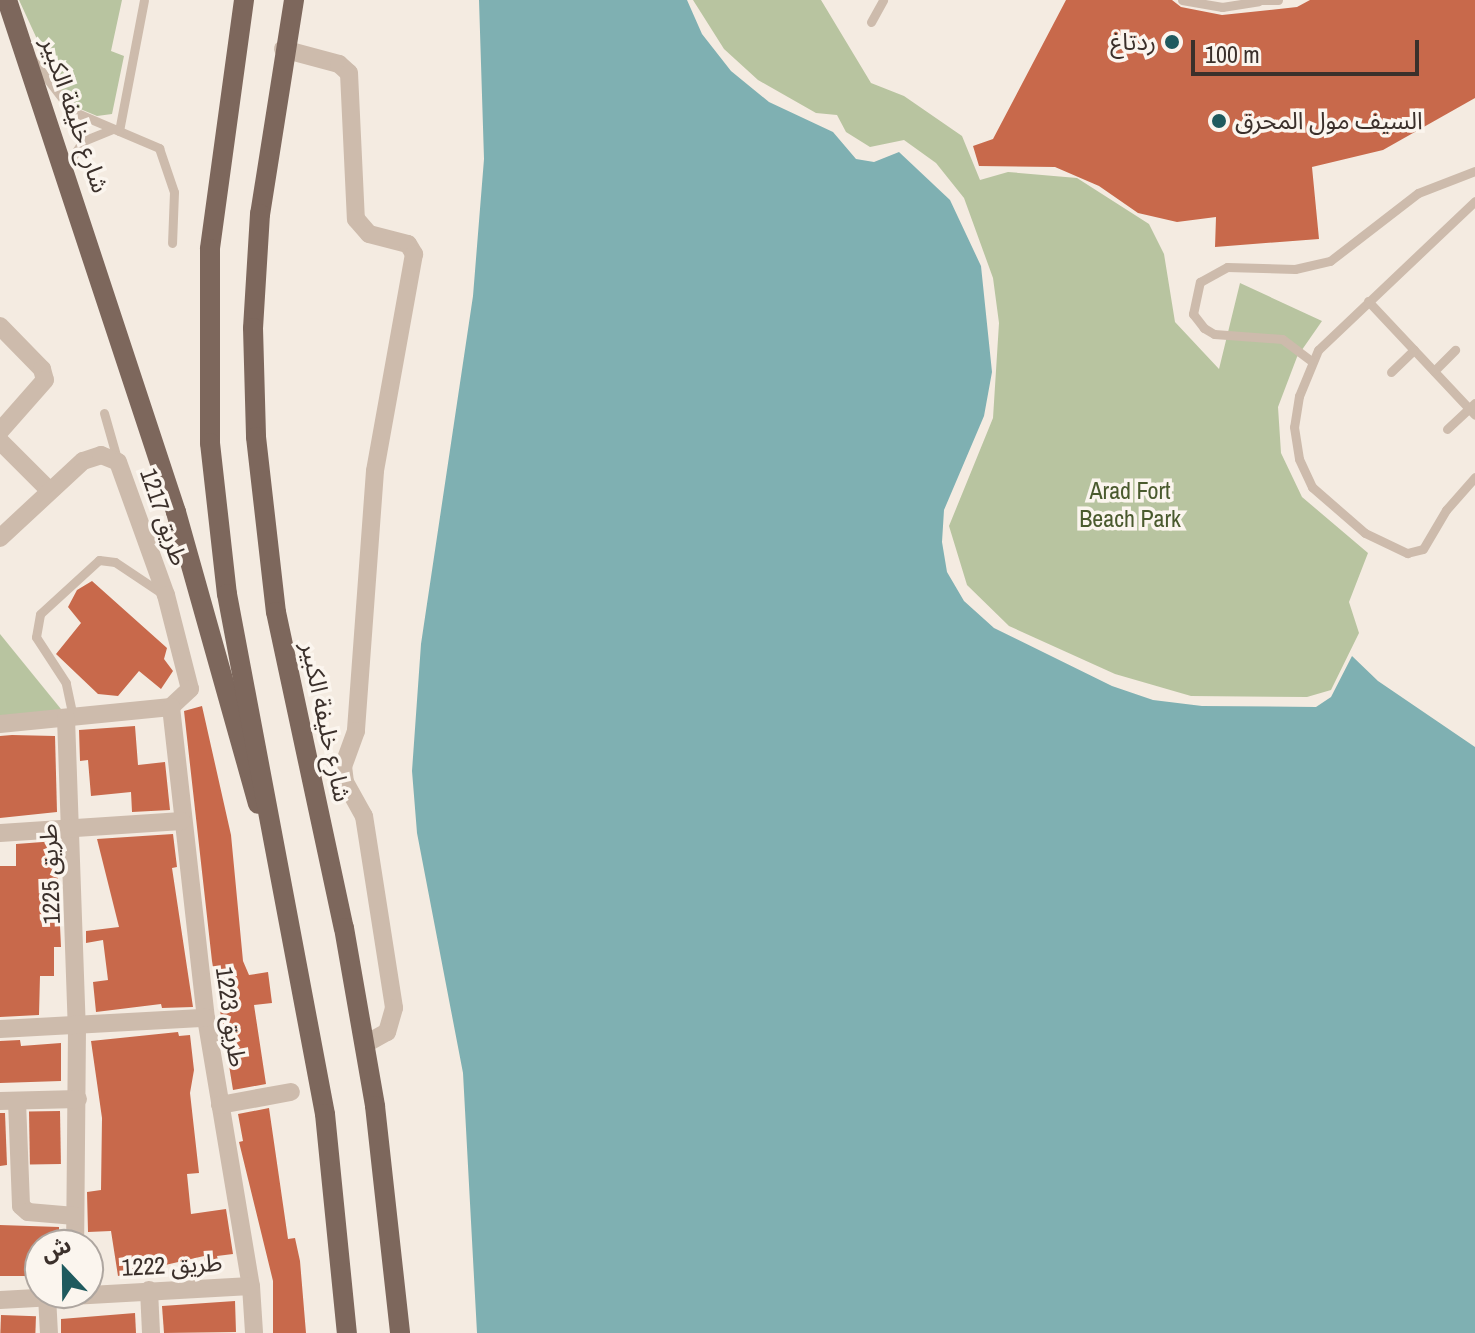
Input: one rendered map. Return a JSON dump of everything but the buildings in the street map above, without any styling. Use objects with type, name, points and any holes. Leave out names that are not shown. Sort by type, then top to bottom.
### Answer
[{"type":"main road","name":"شارع خليفة الكبير","points":[[7,0],[66,167],[176,512],[272,845]]},
{"type":"main road","name":"شارع خليفة الكبير","points":[[244,0],[210,249],[210,443],[227,594],[259,749],[272,845],[325,1114],[347,1333]]},
{"type":"main road","name":"شارع خليفة الكبير","points":[[294,0],[271,118],[253,328],[265,528],[276,612],[365,1044],[400,1333]]},
{"type":"street","points":[[283,49],[339,64],[349,73],[356,219],[369,234],[408,244],[414,254],[375,471],[356,731],[343,766],[345,782],[364,816],[394,1008],[387,1032],[365,1044]]},
{"type":"street","points":[[0,326],[42,369],[45,380],[0,431]]},
{"type":"street","points":[[0,441],[48,489]]},
{"type":"street","name":"طريق 1217","points":[[0,538],[48,489],[94,456],[118,462],[166,595],[190,689],[171,707]]},
{"type":"street","points":[[0,724],[171,707]]},
{"type":"street","name":"طريق 1223","points":[[171,707],[206,1018],[251,1286],[254,1333]]},
{"type":"street","name":"طريق 1225","points":[[69,718],[78,1099],[75,1229]]},
{"type":"street","points":[[0,833],[182,821]]},
{"type":"street","points":[[0,1029],[77,1028],[206,1018]]},
{"type":"street","points":[[220,1105],[291,1092]]},
{"type":"street","points":[[75,1216],[28,1212],[21,1206],[9,1101],[78,1099]]},
{"type":"street","name":"طريق 1222","points":[[104,1292],[251,1286]]},
{"type":"street","points":[[149,1290],[151,1333]]},
{"type":"street","name":"طريق 1222","points":[[0,1300],[24,1298]]},
{"type":"street","points":[[48,1309],[49,1333]]},
{"type":"lane","points":[[116,130],[144,0]]},
{"type":"lane","points":[[871,22],[883,0]]},
{"type":"lane","points":[[1182,0],[1222,7],[1258,0],[1278,0]]},
{"type":"lane","points":[[28,55],[63,103],[116,130],[149,140],[162,153],[174,192],[172,243]]},
{"type":"lane","points":[[66,167],[83,141],[116,130]]},
{"type":"lane","points":[[1310,360],[1282,339],[1214,334],[1204,328],[1193,314],[1200,282],[1227,267],[1295,269],[1330,261],[1418,193],[1475,171]]},
{"type":"lane","points":[[1475,201],[1310,360],[1294,427],[1305,473],[1344,518],[1407,553],[1423,549],[1446,510],[1475,477]]},
{"type":"lane","points":[[1368,301],[1473,409],[1447,429]]},
{"type":"lane","points":[[1391,372],[1414,350]]},
{"type":"lane","points":[[1434,371],[1455,350]]},
{"type":"lane","points":[[104,413],[118,462]]},
{"type":"lane","points":[[69,718],[66,683],[36,637],[40,614],[99,560],[115,562],[166,595]]},
{"type":"green space","points":[[19,0],[122,0],[111,51],[124,56],[112,114],[97,116],[78,108],[60,89]]},
{"type":"green space","name":"Arad Fort Beach Park","points":[[693,0],[821,0],[871,83],[904,96],[962,136],[980,180],[1008,172],[1077,178],[1149,224],[1164,254],[1175,322],[1219,369],[1240,283],[1322,321],[1297,357],[1278,407],[1281,453],[1302,497],[1368,553],[1349,602],[1359,633],[1331,690],[1307,697],[1191,696],[1115,674],[1009,626],[967,585],[949,526],[993,418],[999,323],[993,278],[964,198],[936,163],[904,140],[870,147],[846,132],[837,115],[816,113],[758,80],[724,49]]},
{"type":"green space","points":[[0,634],[65,714],[0,718]]},
{"type":"water","points":[[479,0],[687,0],[702,34],[731,71],[769,102],[833,132],[856,159],[874,162],[899,152],[950,200],[981,266],[992,372],[984,416],[944,510],[942,542],[947,572],[964,601],[994,628],[1112,686],[1153,700],[1202,706],[1316,707],[1331,697],[1352,656],[1378,681],[1475,747],[1475,1333],[477,1333],[463,1073],[417,833],[412,771],[421,644],[473,296],[484,159]]},
{"type":"place","name":"ردتاغ","points":[[1172,42]]},
{"type":"place","name":"السيف مول المحرق","points":[[1219,121]]}]
